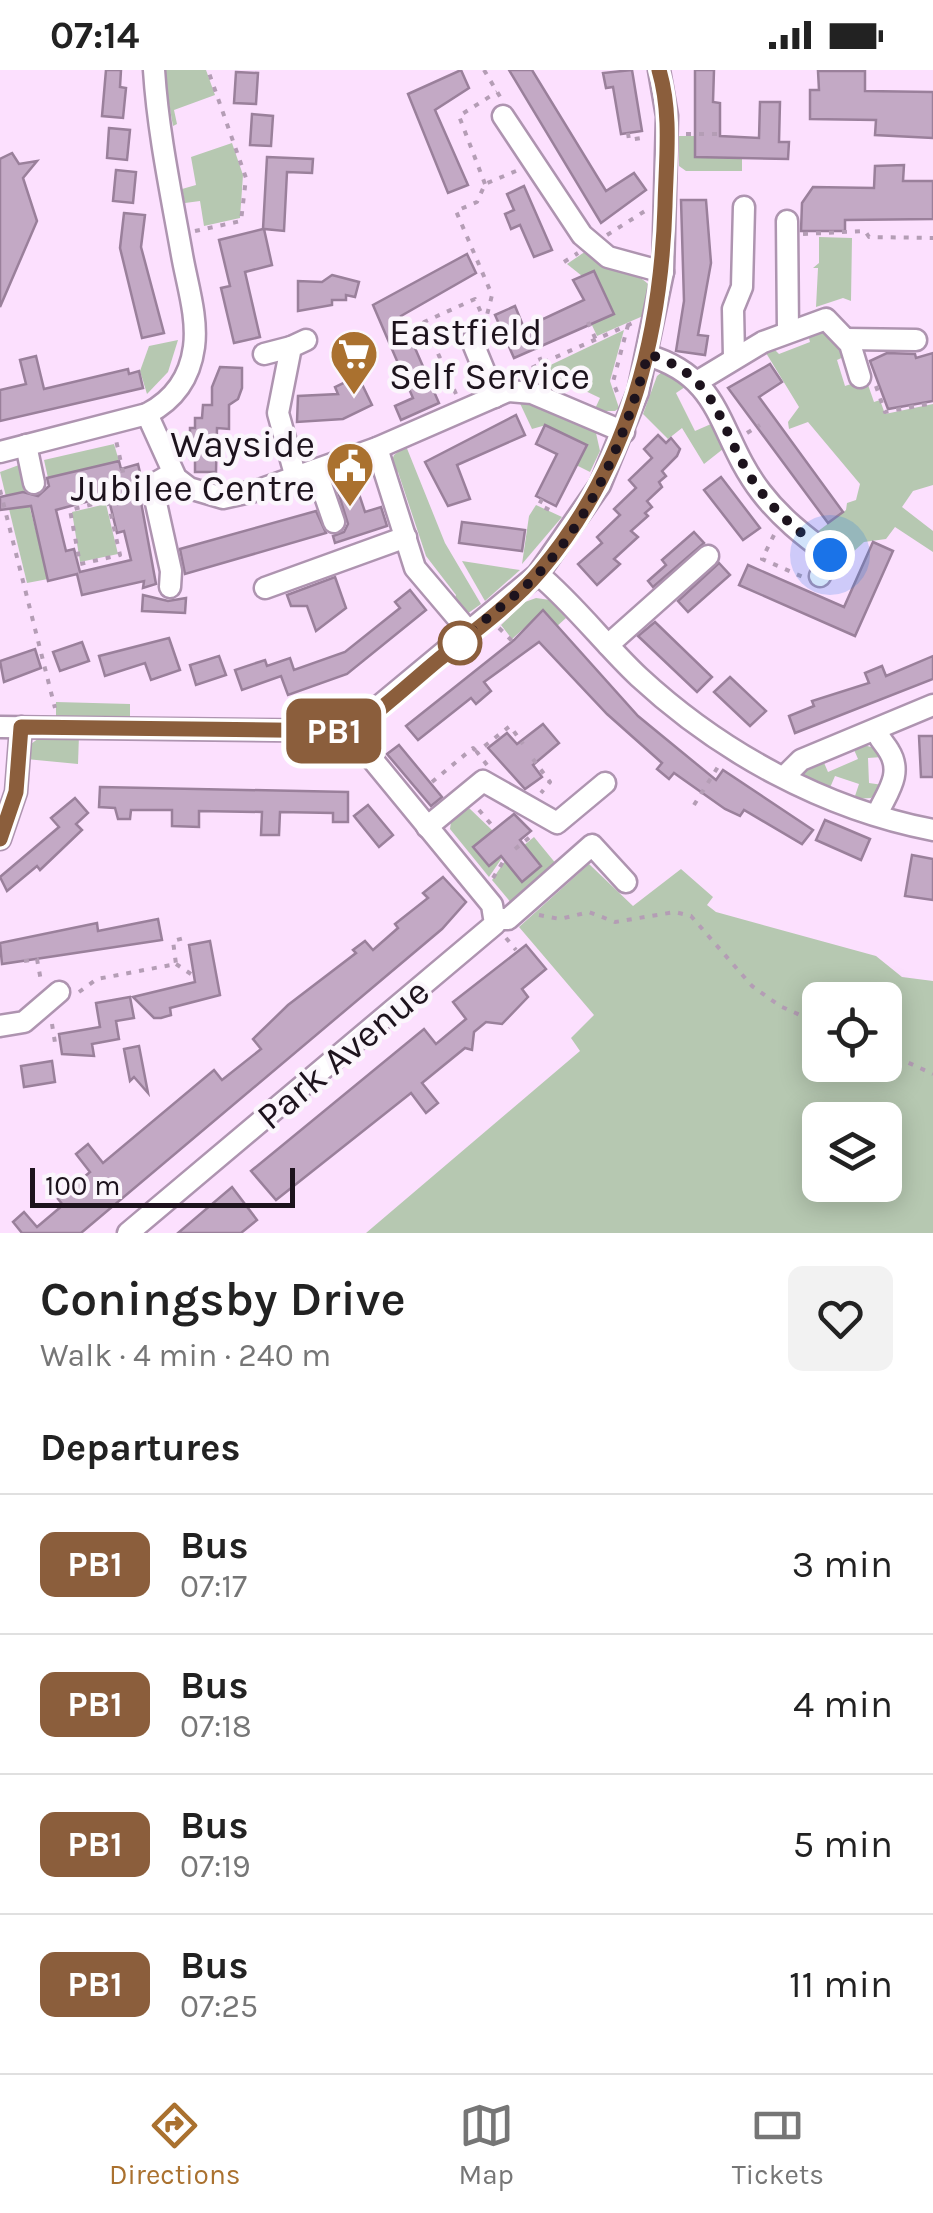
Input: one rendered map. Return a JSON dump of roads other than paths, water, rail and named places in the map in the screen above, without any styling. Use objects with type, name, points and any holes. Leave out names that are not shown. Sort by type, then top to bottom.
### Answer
[{"type":"street","points":[[0,452],[147,414],[163,406],[179,388],[194,343],[154,70]]},
{"type":"street","points":[[0,839],[16,792],[10,727],[349,731],[538,574],[583,513],[624,432],[648,354],[663,272],[667,116],[659,70]]},
{"type":"street","points":[[504,116],[582,235],[608,257],[663,272]]},
{"type":"street","points":[[734,357],[733,309],[742,287],[744,207]]},
{"type":"street","points":[[788,331],[793,222]]},
{"type":"street","points":[[700,380],[734,357],[788,331],[826,319],[846,339],[860,377]]},
{"type":"street","points":[[846,339],[916,340]]},
{"type":"street","points":[[472,341],[502,394]]},
{"type":"street","points":[[264,354],[298,343],[278,413],[334,522]]},
{"type":"street","points":[[648,354],[671,361],[700,380],[731,444],[782,517],[830,555],[820,576]]},
{"type":"street","points":[[147,414],[172,472],[189,488],[223,498],[377,448],[502,394],[532,393],[624,432]]},
{"type":"street","points":[[26,445],[34,483]]},
{"type":"street","points":[[377,448],[415,568],[470,634]]},
{"type":"street","points":[[170,586],[152,485],[172,472]]},
{"type":"street","points":[[265,588],[406,537]]},
{"type":"street","points":[[608,645],[708,556]]},
{"type":"street","points":[[538,574],[667,702],[730,748],[784,777],[877,815],[933,830]]},
{"type":"street","points":[[784,777],[801,760],[933,705]]},
{"type":"street","points":[[876,730],[889,751],[894,772],[891,792],[877,815]]},
{"type":"street","points":[[349,731],[428,827],[497,920]]},
{"type":"street","points":[[428,827],[482,784],[557,823],[606,783]]},
{"type":"street","name":"Park Avenue","points":[[128,1233],[472,946],[497,920],[508,919],[592,845],[626,882]]},
{"type":"street","points":[[0,1043],[58,992]]},
{"type":"street","points":[[0,1026],[24,1022]]},
{"type":"place","name":"Eastfield Self Service","points":[[354,396]]},
{"type":"place","name":"Wayside Jubilee Centre","points":[[350,508]]}]
